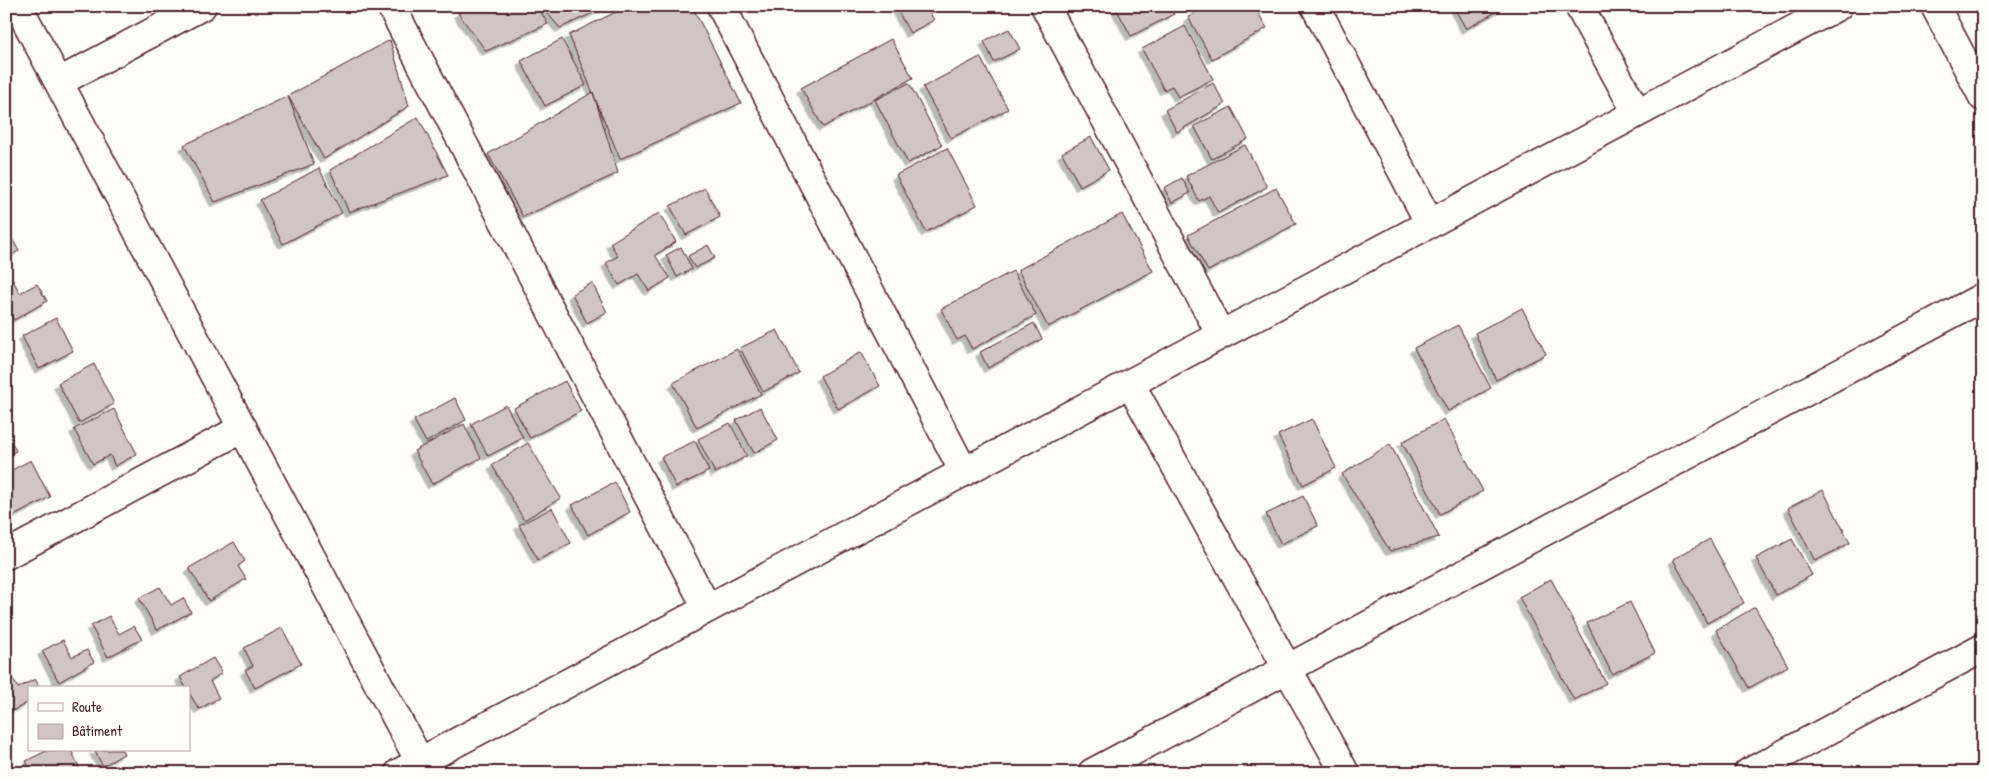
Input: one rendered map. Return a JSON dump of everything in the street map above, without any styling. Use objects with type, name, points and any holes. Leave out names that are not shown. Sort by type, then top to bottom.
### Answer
[{"type":"street","points":[[18,6],[243,428],[406,770],[1838,6]]},
{"type":"street","points":[[59,82],[202,6]]},
{"type":"street","points":[[391,6],[707,608]]},
{"type":"street","points":[[721,6],[964,472]]},
{"type":"street","points":[[1045,6],[1221,335]]},
{"type":"street","points":[[1315,6],[1430,224]]},
{"type":"street","points":[[1579,6],[1637,114]]},
{"type":"street","points":[[1934,6],[1983,97]]},
{"type":"street","points":[[1092,773],[1983,297]]},
{"type":"street","points":[[1130,384],[1345,773]]},
{"type":"street","points":[[6,554],[243,428]]},
{"type":"street","points":[[1748,773],[1983,648]]},
{"type":"building","points":[[470,6],[537,6],[548,24],[486,51],[458,13]]},
{"type":"building","points":[[541,6],[608,6],[560,28]]},
{"type":"building","points":[[628,6],[692,6],[741,103],[620,159],[569,35]]},
{"type":"building","points":[[895,6],[926,6],[934,20],[910,33]]},
{"type":"building","points":[[1115,6],[1170,6],[1174,14],[1131,36]]},
{"type":"building","points":[[1208,6],[1254,6],[1267,28],[1212,59],[1188,17]]},
{"type":"building","points":[[1459,6],[1502,6],[1503,8],[1466,29],[1455,9]]},
{"type":"building","points":[[1185,26],[1213,79],[1178,97],[1172,86],[1164,90],[1142,49]]},
{"type":"building","points":[[1009,29],[1020,49],[994,62],[984,41]]},
{"type":"building","points":[[562,39],[586,85],[545,106],[521,61]]},
{"type":"building","points":[[891,39],[913,78],[823,127],[801,88]]},
{"type":"building","points":[[390,40],[409,106],[324,159],[288,96]]},
{"type":"building","points":[[980,57],[1008,109],[951,138],[923,87]]},
{"type":"building","points":[[909,83],[942,145],[908,163],[875,100]]},
{"type":"building","points":[[1213,83],[1225,104],[1177,132],[1165,110]]},
{"type":"building","points":[[593,92],[618,173],[523,217],[488,154]]},
{"type":"building","points":[[288,96],[314,164],[215,202],[184,145]]},
{"type":"building","points":[[1231,107],[1248,139],[1212,159],[1194,126]]},
{"type":"building","points":[[418,117],[448,175],[349,212],[330,170]]},
{"type":"building","points":[[1091,137],[1109,170],[1080,186],[1062,153]]},
{"type":"building","points":[[1245,145],[1267,187],[1218,213],[1209,196],[1199,201],[1186,176]]},
{"type":"building","points":[[947,148],[977,205],[926,232],[896,175]]},
{"type":"building","points":[[319,168],[342,213],[283,244],[260,200]]},
{"type":"building","points":[[1182,178],[1190,193],[1172,203],[1164,188]]},
{"type":"building","points":[[705,188],[720,217],[686,235],[670,206]]},
{"type":"building","points":[[1276,188],[1296,224],[1208,271],[1188,235]]},
{"type":"building","points":[[659,213],[676,242],[655,255],[670,278],[649,291],[638,274],[619,285],[606,263],[618,256],[610,243]]},
{"type":"building","points":[[1122,214],[1153,271],[1048,327],[1018,270]]},
{"type":"building","points":[[9,233],[19,251],[6,258],[6,235]]},
{"type":"building","points":[[708,245],[715,258],[695,268],[688,256]]},
{"type":"building","points":[[681,247],[692,269],[677,277],[666,255]]},
{"type":"building","points":[[1013,271],[1036,315],[972,349],[965,336],[957,340],[941,309]]},
{"type":"building","points":[[11,277],[20,293],[37,284],[47,301],[14,320],[6,307],[6,279]]},
{"type":"building","points":[[592,283],[607,312],[587,323],[572,294]]},
{"type":"building","points":[[1522,308],[1546,354],[1496,380],[1475,333]]},
{"type":"building","points":[[56,318],[73,351],[39,369],[22,336]]},
{"type":"building","points":[[1034,323],[1042,339],[988,368],[980,352]]},
{"type":"building","points":[[1458,325],[1491,388],[1448,411],[1414,348]]},
{"type":"building","points":[[777,330],[799,373],[763,392],[740,348]]},
{"type":"building","points":[[737,349],[761,394],[697,428],[673,383]]},
{"type":"building","points":[[861,352],[880,386],[838,409],[820,376]]},
{"type":"building","points":[[94,364],[114,404],[79,423],[58,383]]},
{"type":"building","points":[[565,381],[581,411],[530,438],[514,408]]},
{"type":"building","points":[[455,398],[466,420],[426,442],[414,420]]},
{"type":"building","points":[[506,405],[523,438],[488,456],[471,424]]},
{"type":"building","points":[[760,407],[778,440],[754,453],[736,420]]},
{"type":"building","points":[[114,409],[137,454],[115,466],[110,455],[93,464],[74,429]]},
{"type":"building","points":[[1312,419],[1336,468],[1303,485],[1278,435]]},
{"type":"building","points":[[1444,419],[1483,491],[1440,514],[1402,442]]},
{"type":"building","points":[[730,423],[747,456],[715,473],[698,439]]},
{"type":"building","points":[[464,424],[481,458],[432,484],[414,451]]},
{"type":"building","points":[[6,432],[16,451],[6,456]]},
{"type":"building","points":[[695,441],[709,471],[676,487],[661,457]]},
{"type":"building","points":[[528,443],[561,498],[524,520],[492,465]]},
{"type":"building","points":[[1390,444],[1439,537],[1390,551],[1342,474]]},
{"type":"building","points":[[31,460],[50,497],[10,518],[6,510],[6,465],[10,471]]},
{"type":"building","points":[[615,482],[630,512],[588,535],[572,505]]},
{"type":"building","points":[[1823,490],[1850,543],[1815,561],[1788,508]]},
{"type":"building","points":[[1303,496],[1318,526],[1281,544],[1266,514]]},
{"type":"building","points":[[552,508],[571,543],[538,560],[519,525]]},
{"type":"building","points":[[1710,539],[1744,603],[1707,623],[1673,559]]},
{"type":"building","points":[[1792,539],[1812,575],[1776,595],[1756,558]]},
{"type":"building","points":[[234,542],[245,561],[238,566],[246,579],[209,601],[189,568]]},
{"type":"building","points":[[1551,579],[1606,683],[1574,700],[1519,597]]},
{"type":"building","points":[[160,587],[171,605],[183,598],[191,612],[157,630],[139,598]]},
{"type":"building","points":[[1630,602],[1655,653],[1612,674],[1587,623]]},
{"type":"building","points":[[1755,607],[1788,666],[1749,688],[1716,630]]},
{"type":"building","points":[[109,616],[119,634],[134,626],[142,639],[108,657],[91,626]]},
{"type":"building","points":[[282,628],[301,664],[255,688],[245,670],[253,666],[244,648]]},
{"type":"building","points":[[63,640],[72,657],[87,650],[94,662],[59,682],[42,651]]},
{"type":"building","points":[[213,658],[222,673],[210,681],[219,698],[199,709],[190,695],[190,686],[185,686],[180,677]]},
{"type":"building","points":[[9,672],[18,688],[35,679],[39,686],[28,686],[28,703],[10,712],[6,705],[6,673]]},
{"type":"building","points":[[44,752],[72,752],[82,773],[32,773],[26,761]]},
{"type":"building","points":[[95,752],[123,752],[124,754],[103,766]]}]
